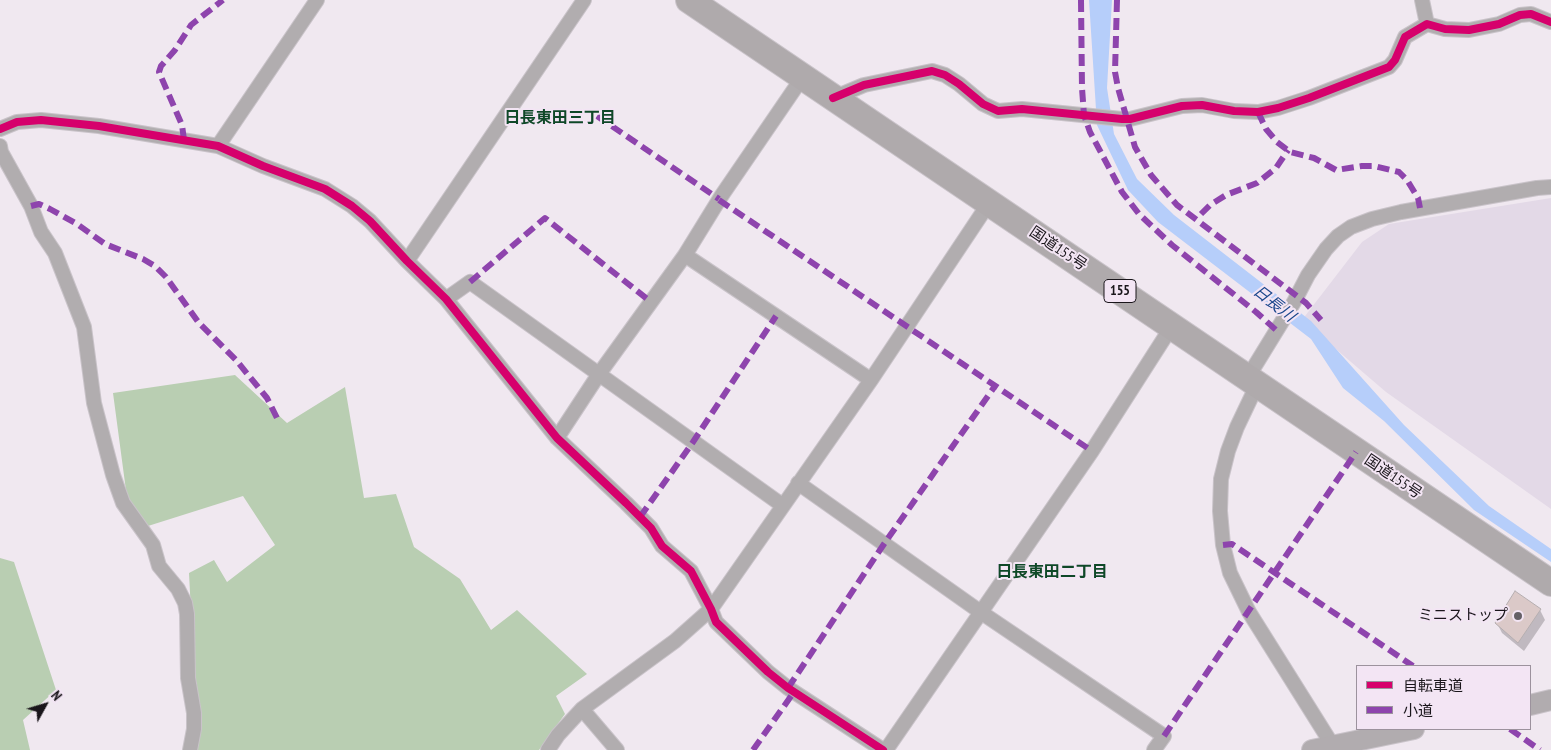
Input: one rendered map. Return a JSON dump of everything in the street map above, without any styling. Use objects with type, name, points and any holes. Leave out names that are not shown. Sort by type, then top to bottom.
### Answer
[{"type":"highway","name":"国道155号","points":[[689,0],[1551,583]]},
{"type":"street","points":[[218,146],[317,0]]},
{"type":"street","points":[[407,261],[584,0]]},
{"type":"street","points":[[1422,0],[1427,24]]},
{"type":"street","points":[[833,98],[864,86],[932,71],[945,75],[983,104],[998,112],[1022,109],[1130,119],[1182,106],[1202,105],[1234,111],[1258,112],[1278,108],[1334,90],[1389,67],[1395,60],[1405,38],[1427,24],[1445,29],[1469,30],[1499,24],[1520,15],[1531,14],[1551,22]]},
{"type":"street","points":[[557,438],[599,374],[685,255],[722,195],[802,78]]},
{"type":"street","points":[[0,129],[17,122],[41,120],[99,126],[218,146],[263,166],[325,189],[352,206],[370,221],[446,299],[557,438],[651,528],[662,546],[691,571],[716,622],[768,672],[788,688],[882,750]]},
{"type":"street","points":[[0,146],[1,152],[31,206],[41,232],[55,253],[84,327],[94,403],[113,475],[123,503],[153,545],[159,566],[178,588],[185,603],[188,614],[188,678],[194,713],[194,729],[190,750]]},
{"type":"street","points":[[1335,748],[1249,612],[1230,573],[1223,545],[1220,511],[1221,478],[1256,365],[1308,275],[1326,249],[1338,236],[1351,227],[1372,219],[1401,212],[1551,187]]},
{"type":"street","points":[[548,750],[558,734],[582,709],[675,641],[711,609],[871,380],[989,203]]},
{"type":"street","points":[[685,255],[871,380]]},
{"type":"street","points":[[446,299],[470,282],[782,506]]},
{"type":"street","points":[[886,750],[1102,438],[1172,326]]},
{"type":"street","points":[[798,483],[982,613],[1164,736],[1154,750]]},
{"type":"street","points":[[1531,705],[1551,700]]},
{"type":"street","points":[[582,709],[617,750]]},
{"type":"street","points":[[1312,750],[1335,748],[1410,730]]},
{"type":"shaded area","points":[[1551,198],[1551,509],[1386,392],[1302,320],[1362,242],[1389,224]]},
{"type":"green space","points":[[235,375],[287,423],[345,387],[364,498],[396,494],[414,547],[460,579],[491,630],[517,610],[587,674],[556,696],[565,714],[539,750],[192,750],[196,711],[189,573],[214,560],[227,582],[275,545],[243,496],[148,526],[127,498],[113,393]]},
{"type":"green space","points":[[0,558],[14,562],[56,690],[23,720],[30,750],[0,750]]},
{"type":"water","name":"日長川","points":[[1089,0],[1112,0],[1107,88],[1114,134],[1137,179],[1174,215],[1311,321],[1404,425],[1489,506],[1551,549],[1551,562],[1474,510],[1384,421],[1343,388],[1311,339],[1158,222],[1128,190],[1097,125]]},
{"type":"building","name":"ミニストップ","points":[[1515,591],[1541,609],[1518,643],[1495,623]]},
{"type":"marked path","points":[[184,140],[182,125],[159,72],[161,66],[175,50],[191,25],[223,0]]},
{"type":"marked path","points":[[1081,0],[1084,115],[1090,132],[1122,192],[1139,214],[1172,245],[1276,330]]},
{"type":"marked path","points":[[1117,0],[1115,72],[1118,88],[1135,147],[1151,175],[1177,205],[1306,303],[1321,320]]},
{"type":"marked path","points":[[1258,112],[1266,129],[1277,142],[1290,152],[1314,158],[1336,170],[1374,166],[1399,172],[1407,180],[1418,198],[1420,208]]},
{"type":"marked path","points":[[597,116],[719,199]]},
{"type":"marked path","points":[[1201,214],[1210,205],[1226,195],[1257,183],[1276,168],[1288,150]]},
{"type":"marked path","points":[[719,200],[1092,451]]},
{"type":"marked path","points":[[31,206],[39,204],[50,209],[77,224],[105,244],[143,259],[155,266],[166,277],[199,323],[236,360],[267,398],[277,418]]},
{"type":"marked path","points":[[470,282],[545,218],[651,302]]},
{"type":"marked path","points":[[640,517],[693,442],[776,316]]},
{"type":"marked path","points":[[788,688],[884,544],[995,386]]},
{"type":"marked path","points":[[1164,736],[1356,452]]},
{"type":"marked path","points":[[1223,545],[1232,544],[1412,665]]},
{"type":"marked path","points":[[753,750],[794,692]]},
{"type":"marked path","points":[[1511,730],[1540,750]]},
{"type":"cycle path","points":[[833,98],[864,85],[932,71],[945,75],[983,104],[998,111],[1022,109],[1122,119],[1130,119],[1182,106],[1202,105],[1234,111],[1258,112],[1309,98],[1389,67],[1395,60],[1405,37],[1427,24],[1445,29],[1469,30],[1499,24],[1520,15],[1531,14],[1551,22]]},
{"type":"cycle path","points":[[0,129],[17,122],[41,120],[99,126],[218,146],[263,166],[325,189],[352,206],[370,221],[446,299],[557,438],[651,528],[662,546],[691,571],[716,622],[768,672],[788,688],[883,750]]},
{"type":"place","name":"ミニストップ","points":[[1518,616]]},
{"type":"district","name":"日長東田三丁目","points":[[560,118]]},
{"type":"district","name":"日長東田二丁目","points":[[1052,572]]}]
